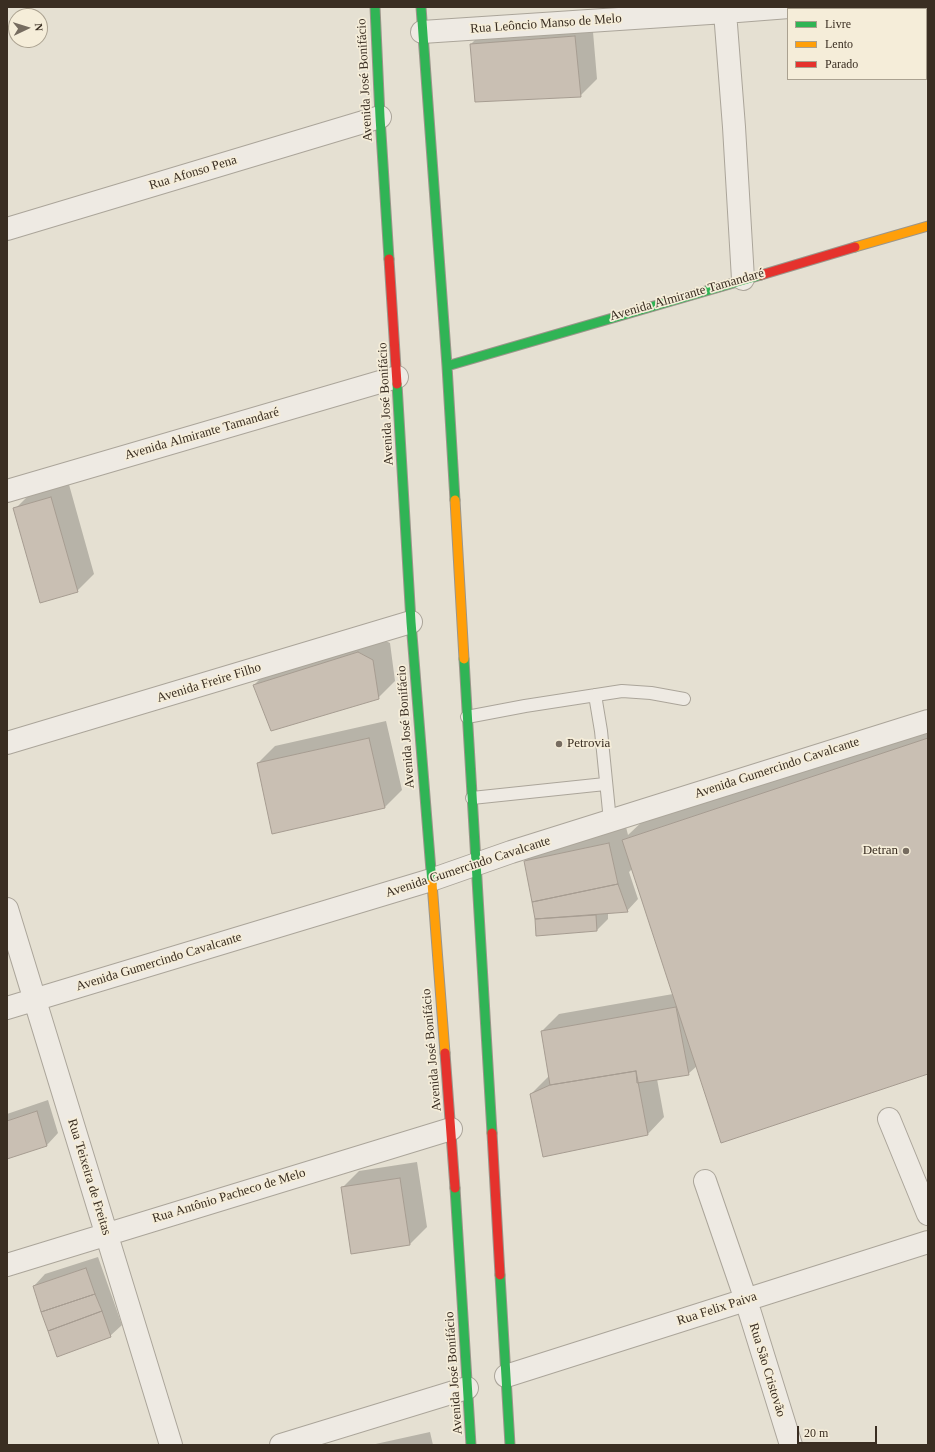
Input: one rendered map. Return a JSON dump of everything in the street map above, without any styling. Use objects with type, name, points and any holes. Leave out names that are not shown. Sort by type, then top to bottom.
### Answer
[{"type":"main road","name":"Avenida José Bonifácio","points":[[375,7],[380,117],[411,622],[451,1129],[471,1445]]},
{"type":"main road","points":[[421,7],[447,366],[510,1445]]},
{"type":"main road","name":"Avenida Almirante Tamandaré","points":[[447,366],[743,278],[928,226]]},
{"type":"street","name":"Rua Leôncio Manso de Melo","points":[[422,32],[789,7]]},
{"type":"street","points":[[725,12],[734,127],[743,278]]},
{"type":"street","name":"Rua Afonso Pena","points":[[7,229],[380,117]]},
{"type":"street","name":"Avenida Almirante Tamandaré","points":[[7,491],[397,377]]},
{"type":"street","name":"Avenida Freire Filho","points":[[7,743],[411,622]]},
{"type":"street","name":"Avenida Gumercindo Cavalcante","points":[[7,1008],[432,880],[511,852],[928,721]]},
{"type":"street","name":"Rua Teixeira de Freitas","points":[[7,909],[171,1445]]},
{"type":"street","points":[[889,1119],[928,1214]]},
{"type":"street","name":"Rua Antônio Pacheco de Melo","points":[[7,1265],[451,1129]]},
{"type":"street","name":"Rua São Cristovão","points":[[705,1181],[746,1300],[790,1445]]},
{"type":"street","name":"Rua Felix Paiva","points":[[506,1376],[928,1242]]},
{"type":"street","points":[[282,1445],[467,1388]]},
{"type":"lane","points":[[467,717],[622,691],[651,693],[684,699]]},
{"type":"lane","points":[[595,695],[601,731],[605,784],[610,821]]},
{"type":"lane","points":[[472,798],[605,784]]},
{"type":"building","points":[[575,36],[581,97],[475,102],[470,44]]},
{"type":"building","points":[[51,497],[78,592],[40,603],[13,508]]},
{"type":"building","points":[[358,652],[373,660],[379,699],[271,731],[253,685]]},
{"type":"building","points":[[369,738],[385,808],[272,834],[257,763]]},
{"type":"building","points":[[928,738],[928,1074],[721,1143],[622,840]]},
{"type":"building","points":[[609,843],[618,884],[532,902],[524,861]]},
{"type":"building","points":[[618,884],[628,912],[535,919],[532,902]]},
{"type":"building","points":[[596,915],[597,931],[536,936],[535,919]]},
{"type":"building","points":[[676,1007],[689,1075],[637,1083],[636,1071],[550,1085],[541,1031]]},
{"type":"building","points":[[636,1071],[648,1135],[543,1157],[530,1094],[550,1085]]},
{"type":"building","points":[[37,1111],[47,1146],[7,1159],[7,1121]]},
{"type":"building","points":[[400,1178],[410,1245],[351,1254],[341,1187]]},
{"type":"building","points":[[86,1268],[95,1294],[41,1312],[33,1286]]},
{"type":"building","points":[[95,1294],[102,1311],[48,1331],[41,1312]]},
{"type":"building","points":[[102,1311],[111,1337],[57,1357],[48,1331]]},
{"type":"traffic: fast","points":[[375,7],[389,259]]},
{"type":"traffic: fast","points":[[421,7],[447,366],[455,500]]},
{"type":"traffic: fast","points":[[447,366],[761,275]]},
{"type":"traffic: fast","points":[[397,384],[411,622],[432,883]]},
{"type":"traffic: fast","points":[[464,659],[492,1133]]},
{"type":"traffic: fast","points":[[455,1188],[471,1445]]},
{"type":"traffic: fast","points":[[500,1275],[510,1445]]},
{"type":"traffic: slow","points":[[855,247],[928,226]]},
{"type":"traffic: slow","points":[[455,500],[464,659]]},
{"type":"traffic: slow","points":[[432,883],[445,1053]]},
{"type":"traffic: jam","points":[[761,275],[855,247]]},
{"type":"traffic: jam","points":[[389,259],[397,384]]},
{"type":"traffic: jam","points":[[445,1053],[455,1188]]},
{"type":"traffic: jam","points":[[492,1133],[500,1275]]},
{"type":"place","name":"Petrovia","points":[[559,744]]},
{"type":"place","name":"Detran","points":[[906,851]]}]
